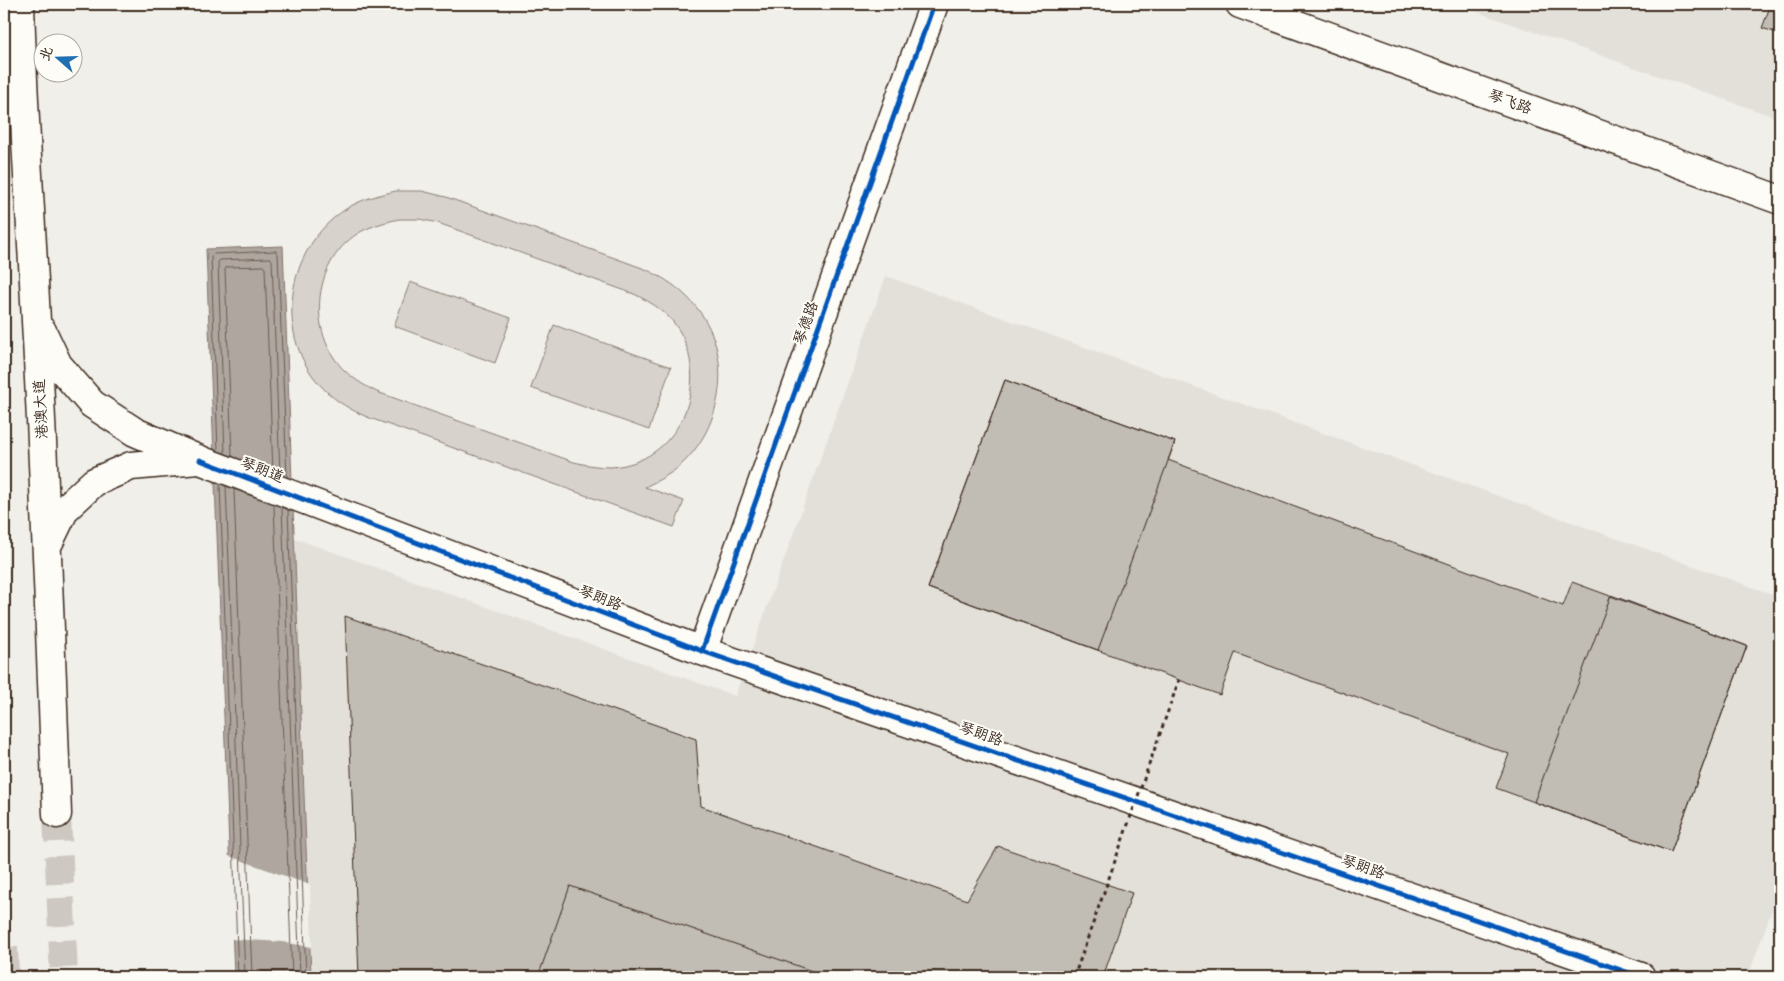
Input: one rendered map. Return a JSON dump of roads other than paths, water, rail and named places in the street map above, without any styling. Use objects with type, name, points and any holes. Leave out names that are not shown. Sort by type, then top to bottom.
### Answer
[{"type":"street","name":"港澳大道","points":[[20,4],[47,546],[57,814]]},
{"type":"street","name":"琴德路","points":[[702,651],[934,4]]},
{"type":"street","name":"琴飞路","points":[[1240,4],[1780,200]]},
{"type":"street","name":"琴朗道","points":[[36,318],[58,365],[92,404],[135,432],[200,460],[316,504]]},
{"type":"street","points":[[47,546],[65,509],[94,482],[131,466],[200,460]]},
{"type":"street","name":"琴朗路","points":[[316,504],[702,651],[1641,977]]},
{"type":"water","points":[[283,246],[311,977],[234,977],[206,249]]},
{"type":"tunnel","points":[[57,814],[64,977]]},
{"type":"tunnel","points":[[4,947],[5,977]]}]
